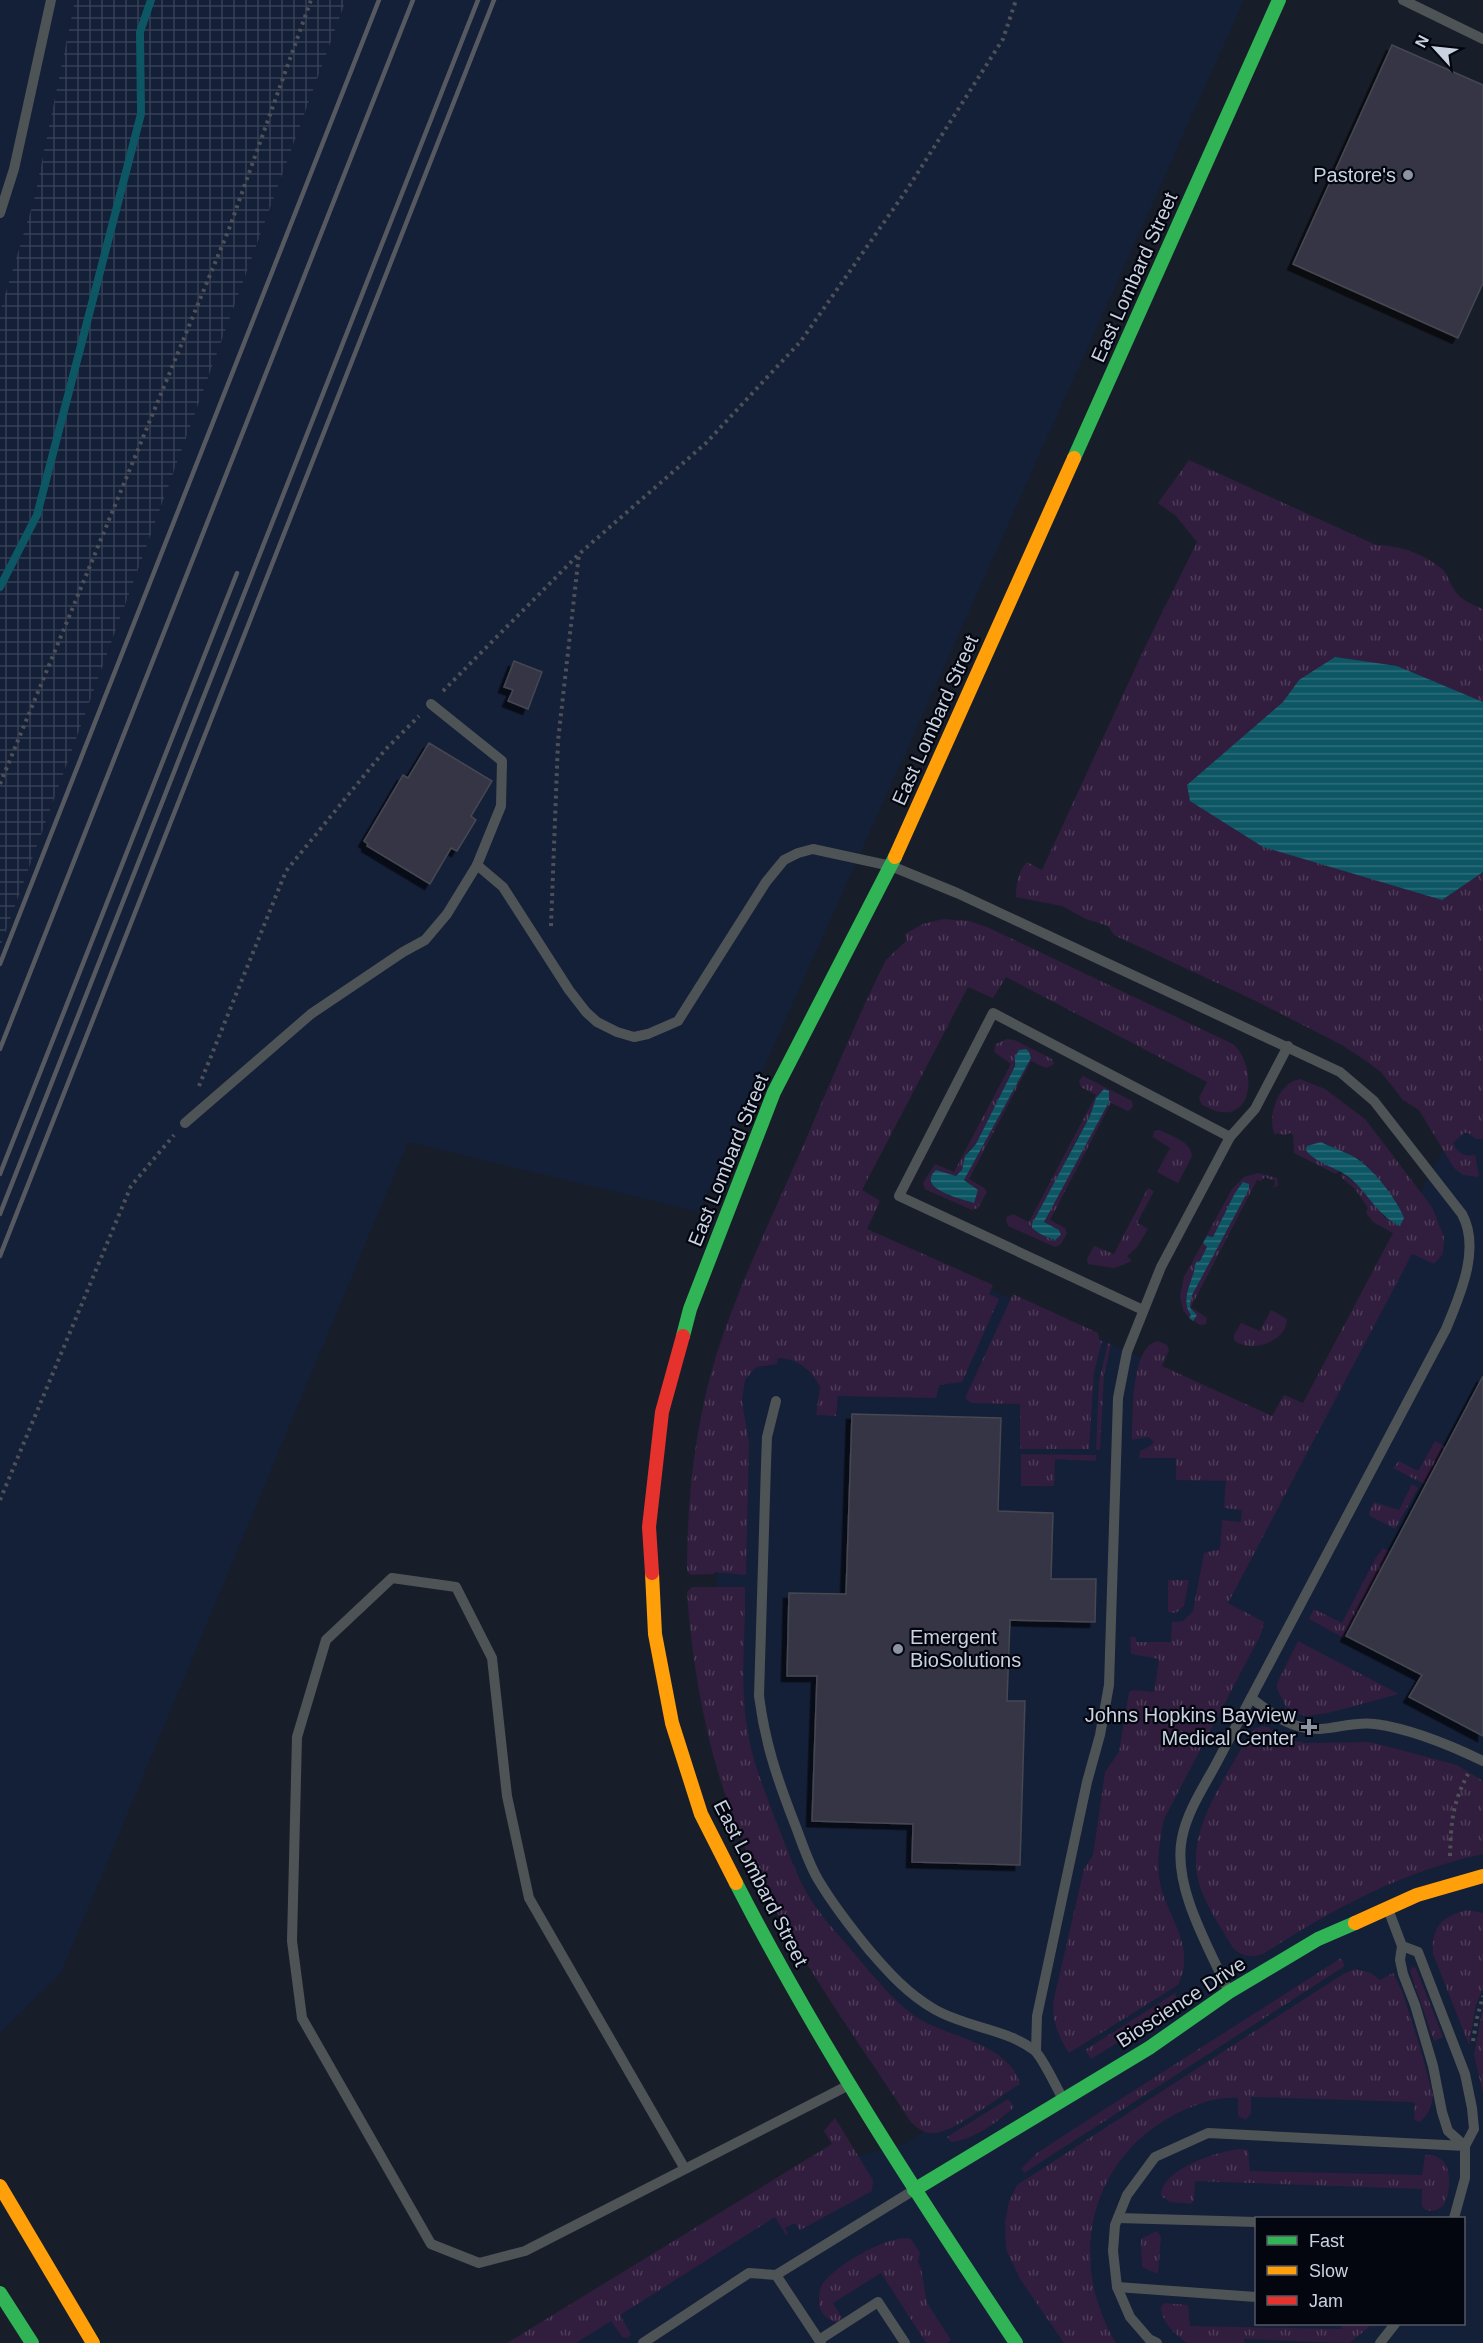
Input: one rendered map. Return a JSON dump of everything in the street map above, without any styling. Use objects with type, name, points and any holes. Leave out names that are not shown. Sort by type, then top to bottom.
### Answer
[{"type":"main road","name":"East Lombard Street","points":[[1016,2343],[914,2190],[849,2085],[759,1928],[701,1814],[672,1723],[655,1634],[649,1527],[662,1412],[690,1309],[774,1092],[891,866],[1279,0]]},
{"type":"main road","name":"Bioscience Drive","points":[[914,2190],[1149,2048],[1229,1992],[1318,1939],[1388,1908],[1453,1884],[1483,1876]]},
{"type":"main road","points":[[0,2186],[93,2343]]},
{"type":"main road","points":[[0,2293],[32,2343]]},
{"type":"lane","points":[[0,213],[14,169],[51,0]]},
{"type":"lane","points":[[1403,0],[1483,39]]},
{"type":"lane","points":[[184,1122],[311,1014],[403,951],[425,940],[447,914],[477,865],[501,806],[502,761],[431,704]]},
{"type":"lane","points":[[477,865],[503,887],[568,990],[597,1022],[616,1032],[634,1037],[648,1035],[678,1021],[766,882],[784,860],[813,849],[891,866],[1019,920],[1340,1072],[1374,1101],[1462,1214],[1469,1231],[1470,1248],[1465,1275],[1446,1329],[1189,1817],[1181,1846],[1183,1881],[1229,1992]]},
{"type":"lane","points":[[1143,1310],[899,1196],[993,1013],[1230,1137]]},
{"type":"lane","points":[[1063,2100],[1036,2051],[1037,2016],[1087,1782],[1100,1735],[1109,1685],[1119,1398],[1127,1352],[1161,1267],[1230,1137],[1255,1109],[1288,1046]]},
{"type":"lane","points":[[776,1401],[767,1437],[759,1696],[763,1732],[773,1768],[805,1851],[817,1879],[834,1906],[886,1970],[905,1989],[951,2018],[1004,2035],[1036,2051]]},
{"type":"lane","points":[[686,2169],[528,1898],[507,1796],[492,1658],[456,1587],[392,1578],[326,1641],[297,1737],[292,1941],[302,2018],[431,2244],[479,2263],[525,2252],[849,2085]]},
{"type":"lane","points":[[1251,1698],[1277,1717],[1298,1728],[1321,1729],[1375,1724],[1455,1747],[1479,1759]]},
{"type":"lane","points":[[1388,1908],[1402,1946],[1400,1960],[1403,1974],[1433,2066],[1448,2131],[1465,2146]]},
{"type":"lane","points":[[1402,1946],[1418,1952],[1465,2074],[1474,2129],[1465,2146],[1465,2178],[1454,2217]]},
{"type":"lane","points":[[1157,2343],[1149,2338],[1130,2317],[1117,2287],[1113,2250],[1118,2218],[1127,2194],[1155,2157],[1208,2133],[1465,2146]]},
{"type":"lane","points":[[643,2343],[749,2273],[776,2275],[914,2190]]},
{"type":"lane","points":[[1118,2218],[1255,2222]]},
{"type":"lane","points":[[776,2275],[820,2342],[878,2302],[905,2343]]},
{"type":"lane","points":[[1117,2287],[1255,2296]]},
{"type":"lane","points":[[1380,2343],[1394,2325]]},
{"type":"path","points":[[0,784],[229,229],[312,0]]},
{"type":"path","points":[[549,959],[558,741],[579,554]]},
{"type":"path","points":[[1453,1884],[1449,1844],[1453,1810],[1456,1798],[1479,1759]]},
{"type":"path","points":[[1473,2046],[1483,1996]]},
{"type":"shaded area","points":[[0,0],[75,0],[34,200],[0,311]]},
{"type":"shaded area","points":[[75,0],[346,0],[0,947],[0,311],[34,200]]},
{"type":"shaded area","points":[[346,0],[1244,0],[699,1212],[408,1142],[61,1973],[0,2033],[0,947]]},
{"type":"shaded area","points":[[1335,657],[1397,666],[1483,702],[1483,872],[1442,900],[1263,847],[1190,801],[1187,785],[1283,702],[1299,680]]},
{"type":"shaded area","points":[[1026,1049],[1031,1058],[964,1180],[978,1190],[974,1203],[951,1196],[936,1188],[931,1183],[931,1177],[936,1170],[956,1176],[962,1170],[965,1156],[976,1144],[1015,1066],[1015,1057],[1019,1050]]},
{"type":"shaded area","points":[[1483,1075],[1483,2343],[560,2343],[841,2161],[906,2143],[964,2106],[831,1947],[752,1788],[718,1631],[715,1542],[745,1359],[980,1285],[1295,1427]]},
{"type":"shaded area","points":[[1104,1089],[1109,1091],[1109,1102],[1044,1222],[1059,1230],[1061,1235],[1055,1240],[1037,1232],[1032,1228],[1032,1224],[1090,1116],[1096,1098]]},
{"type":"shaded area","points":[[1321,1142],[1356,1158],[1377,1177],[1401,1210],[1404,1218],[1400,1226],[1384,1216],[1346,1175],[1319,1161],[1306,1150],[1307,1146]]},
{"type":"shaded area","points":[[1243,1182],[1249,1184],[1249,1189],[1191,1297],[1190,1308],[1197,1315],[1193,1321],[1189,1318],[1191,1315],[1186,1302],[1196,1262],[1200,1261],[1207,1247],[1203,1243],[1207,1236],[1213,1237]]},
{"type":"green space","points":[[1189,460],[1376,545],[1402,549],[1427,558],[1443,570],[1462,599],[1483,609],[1483,1139],[1476,1139],[1464,1133],[1453,1143],[1461,1154],[1475,1155],[1479,1175],[1477,1177],[1463,1175],[1454,1168],[1419,1110],[1403,1100],[1381,1072],[1342,1045],[1256,1001],[1114,935],[1108,926],[1086,919],[1062,906],[1016,897],[1018,878],[1027,862],[1042,870],[1145,647],[1197,542],[1176,516],[1158,503]]},
{"type":"green space","points":[[943,919],[969,921],[987,927],[1233,1044],[1240,1052],[1248,1075],[1246,1097],[1241,1106],[1232,1111],[1213,1110],[1202,1105],[1199,1098],[1207,1082],[1006,977],[993,998],[968,987],[862,1190],[880,1201],[867,1229],[993,1285],[989,1294],[999,1299],[962,1382],[939,1385],[936,1398],[838,1396],[836,1416],[816,1415],[820,1387],[804,1366],[778,1358],[777,1364],[756,1367],[745,1380],[742,1401],[749,1443],[746,1575],[715,1572],[691,1575],[687,1571],[689,1517],[698,1435],[716,1356],[735,1303],[886,960],[907,940],[905,934],[923,924]]},
{"type":"green space","points":[[1007,1039],[1014,1040],[1052,1059],[1054,1064],[1046,1068],[1031,1061],[969,1179],[987,1192],[978,1208],[972,1210],[925,1189],[923,1183],[935,1164],[954,1172],[1011,1064],[994,1052],[996,1044]],"holes":[[[1031,1058],[964,1180],[978,1190],[966,1201],[946,1193],[962,1170],[968,1151],[976,1144],[1015,1066],[1014,1063]]]},
{"type":"green space","points":[[1083,1076],[1132,1101],[1133,1107],[1128,1111],[1111,1103],[1050,1220],[1065,1228],[1067,1233],[1061,1244],[1055,1247],[1008,1226],[1006,1220],[1013,1214],[1029,1222],[1096,1095],[1081,1087],[1079,1081]],"holes":[[[1096,1098],[1109,1102],[1047,1212],[1044,1222],[1059,1230],[1061,1235],[1054,1240],[1039,1234],[1065,1161],[1090,1116]]]},
{"type":"green space","points":[[1300,1079],[1325,1089],[1365,1119],[1432,1207],[1444,1237],[1443,1254],[1434,1264],[1412,1254],[1228,1603],[1264,1622],[1261,1634],[1164,1819],[1158,1867],[1164,1896],[1183,1946],[1183,1971],[1178,1985],[1069,2053],[1057,2029],[1053,2003],[1084,1869],[1093,1855],[1105,1772],[1119,1752],[1129,1692],[1133,1690],[1154,1692],[1159,1659],[1131,1654],[1130,1637],[1136,1637],[1136,1642],[1171,1642],[1172,1622],[1183,1621],[1193,1611],[1204,1553],[1220,1549],[1222,1520],[1241,1522],[1242,1510],[1224,1508],[1226,1481],[1176,1480],[1176,1458],[1139,1458],[1140,1451],[1154,1442],[1148,1437],[1132,1440],[1133,1400],[1142,1355],[1149,1346],[1158,1341],[1167,1345],[1169,1350],[1162,1366],[1272,1416],[1284,1395],[1303,1403],[1393,1233],[1373,1222],[1366,1213],[1368,1208],[1355,1189],[1341,1177],[1342,1173],[1365,1191],[1385,1218],[1399,1206],[1359,1159],[1321,1142],[1330,1165],[1339,1171],[1336,1174],[1294,1153],[1293,1135],[1290,1133],[1275,1135],[1272,1119],[1276,1101],[1286,1086]]},
{"type":"green space","points":[[1159,1130],[1180,1140],[1191,1151],[1192,1156],[1178,1183],[1157,1172],[1170,1148],[1153,1137],[1154,1131]]},
{"type":"green space","points":[[1258,1173],[1277,1178],[1278,1186],[1271,1187],[1275,1185],[1275,1180],[1268,1179],[1266,1176],[1261,1181],[1257,1180],[1191,1307],[1207,1318],[1206,1324],[1200,1325],[1189,1318],[1183,1310],[1180,1296],[1184,1277],[1232,1189],[1244,1177]]},
{"type":"green space","points":[[1148,1188],[1154,1191],[1137,1223],[1148,1229],[1137,1247],[1127,1256],[1132,1261],[1114,1268],[1088,1264],[1087,1259],[1094,1246],[1114,1254]]},
{"type":"green space","points":[[1013,1294],[1098,1333],[1102,1341],[1094,1373],[1089,1449],[1020,1449],[1020,1404],[971,1403],[965,1398]]},
{"type":"green space","points":[[1271,1310],[1287,1319],[1281,1334],[1258,1346],[1241,1344],[1234,1340],[1234,1335],[1241,1323],[1260,1331]]},
{"type":"green space","points":[[1108,1343],[1111,1345],[1104,1375],[1100,1450],[1096,1450],[1099,1381]]},
{"type":"green space","points":[[1435,1441],[1446,1447],[1426,1485],[1393,1468],[1399,1461],[1418,1471]]},
{"type":"green space","points":[[1021,1454],[1096,1455],[1096,1461],[1055,1459],[1054,1486],[1021,1486]]},
{"type":"green space","points":[[1412,1484],[1418,1488],[1395,1529],[1370,1516],[1374,1502],[1399,1510]]},
{"type":"green space","points":[[1383,1548],[1390,1552],[1344,1638],[1309,1619],[1314,1609],[1342,1623]]},
{"type":"green space","points":[[1168,1580],[1189,1580],[1184,1606],[1176,1613],[1168,1612]]},
{"type":"green space","points":[[692,1587],[745,1587],[744,1697],[750,1745],[777,1824],[797,1874],[813,1903],[891,1996],[905,2009],[927,2023],[990,2050],[1014,2070],[1020,2084],[949,2129],[928,2133],[911,2122],[812,1972],[759,1878],[730,1809],[709,1739],[690,1629],[687,1592]]},
{"type":"green space","points":[[1298,1641],[1399,1694],[1328,1713],[1307,1716],[1294,1713],[1286,1707],[1277,1689],[1277,1683]]},
{"type":"green space","points":[[1263,1726],[1270,1728],[1273,1734],[1281,1738],[1305,1743],[1369,1742],[1457,1765],[1483,1781],[1483,1854],[1423,1871],[1368,1894],[1263,1954],[1251,1956],[1240,1953],[1233,1948],[1203,1895],[1196,1868],[1197,1848],[1201,1830],[1216,1793],[1245,1741],[1254,1729]]},
{"type":"green space","points":[[1468,1910],[1483,1913],[1483,1988],[1476,2005],[1469,2045],[1433,1954],[1434,1937],[1440,1924],[1451,1916]]},
{"type":"green space","points":[[1341,1958],[1345,1966],[1024,2173],[1021,2169],[1037,2153]]},
{"type":"green space","points":[[1412,1967],[1416,1968],[1443,2037],[1434,2041],[1410,1971]]},
{"type":"green space","points":[[1355,1969],[1371,1973],[1380,1980],[1393,1973],[1402,1991],[1433,2096],[1431,2107],[1425,2116],[1420,2122],[1416,2121],[1414,2118],[1415,2103],[1411,2102],[1251,2097],[1251,2113],[1246,2120],[1238,2116],[1238,2098],[1204,2102],[1172,2116],[1143,2136],[1121,2160],[1104,2187],[1094,2217],[1090,2248],[1093,2280],[1101,2312],[1116,2343],[1064,2343],[1020,2279],[1006,2249],[1005,2223],[1009,2201],[1017,2185],[1343,1974]]},
{"type":"green space","points":[[1175,1993],[1177,2000],[1164,2014],[1091,2059],[1085,2050]]},
{"type":"green space","points":[[1483,2005],[1483,2093],[1474,2055]]},
{"type":"green space","points":[[1008,2099],[1014,2106],[1012,2109],[984,2130],[959,2141],[951,2142],[947,2137]]},
{"type":"green space","points":[[835,2118],[873,2180],[872,2191],[800,2230],[795,2223],[785,2228],[788,2234],[786,2235],[775,2217],[620,2315],[631,2334],[628,2338],[623,2338],[611,2321],[576,2343],[507,2343],[832,2144],[824,2131]]},
{"type":"green space","points":[[1248,2150],[1250,2171],[1422,2175],[1425,2155],[1434,2156],[1446,2165],[1449,2180],[1447,2197],[1444,2205],[1433,2211],[1422,2206],[1422,2189],[1195,2181],[1194,2200],[1191,2204],[1170,2202],[1161,2196],[1163,2186],[1180,2170],[1218,2153]]},
{"type":"green space","points":[[1157,2231],[1161,2237],[1158,2274],[1142,2267],[1141,2239]]},
{"type":"green space","points":[[911,2239],[920,2253],[918,2262],[927,2303],[951,2340],[947,2343],[926,2343],[881,2273],[833,2303],[844,2321],[838,2323],[824,2315],[819,2304],[820,2292],[823,2284],[831,2275],[862,2253],[887,2242]]},
{"type":"green space","points":[[1164,2303],[1188,2305],[1190,2326],[1341,2329],[1342,2325],[1370,2325],[1349,2343],[1244,2339],[1244,2343],[1187,2343],[1166,2323],[1161,2307]]},
{"type":"building","name":"Pastore's","points":[[1392,45],[1483,85],[1483,283],[1458,338],[1293,264]]},
{"type":"building","points":[[514,661],[542,672],[528,709],[508,701],[513,690],[504,687]]},
{"type":"building","points":[[429,743],[492,781],[471,816],[476,820],[457,851],[451,848],[430,884],[367,846],[368,844],[364,841],[403,775],[408,778]]},
{"type":"building","points":[[1483,1376],[1483,1736],[1409,1697],[1422,1675],[1346,1636]]},
{"type":"building","name":"Emergent BioSolutions","points":[[852,1414],[1001,1418],[998,1511],[1053,1513],[1051,1579],[1096,1579],[1095,1622],[1010,1620],[1007,1701],[1025,1701],[1020,1865],[912,1862],[913,1824],[812,1821],[817,1676],[787,1676],[789,1593],[846,1594]]},
{"type":"waterway","points":[[0,587],[37,515],[141,114],[140,32],[151,0]]},
{"type":"railway","points":[[0,964],[379,0]]},
{"type":"railway","points":[[0,1049],[413,0]]},
{"type":"railway","points":[[0,1214],[478,0]]},
{"type":"railway","points":[[0,1256],[494,0]]},
{"type":"railway","points":[[0,1174],[237,573]]},
{"type":"traffic: fast","points":[[1074,458],[1279,0]]},
{"type":"traffic: fast","points":[[683,1336],[690,1309],[774,1092],[895,857]]},
{"type":"traffic: fast","points":[[736,1883],[767,1943],[869,2117],[1016,2343]]},
{"type":"traffic: fast","points":[[914,2190],[1149,2048],[1229,1992],[1318,1939],[1355,1923]]},
{"type":"traffic: fast","points":[[0,2293],[32,2343]]},
{"type":"traffic: slow","points":[[895,857],[1074,458]]},
{"type":"traffic: slow","points":[[652,1573],[655,1634],[672,1723],[701,1814],[736,1883]]},
{"type":"traffic: slow","points":[[1355,1923],[1417,1895],[1483,1876]]},
{"type":"traffic: slow","points":[[0,2186],[93,2343]]},
{"type":"traffic: jam","points":[[652,1573],[649,1527],[662,1412],[683,1336]]},
{"type":"place","name":"Pastore's","points":[[1408,175]]},
{"type":"place","name":"Emergent BioSolutions","points":[[898,1649]]},
{"type":"place","name":"Johns Hopkins Bayview Medical Center","points":[[1309,1727]]}]
